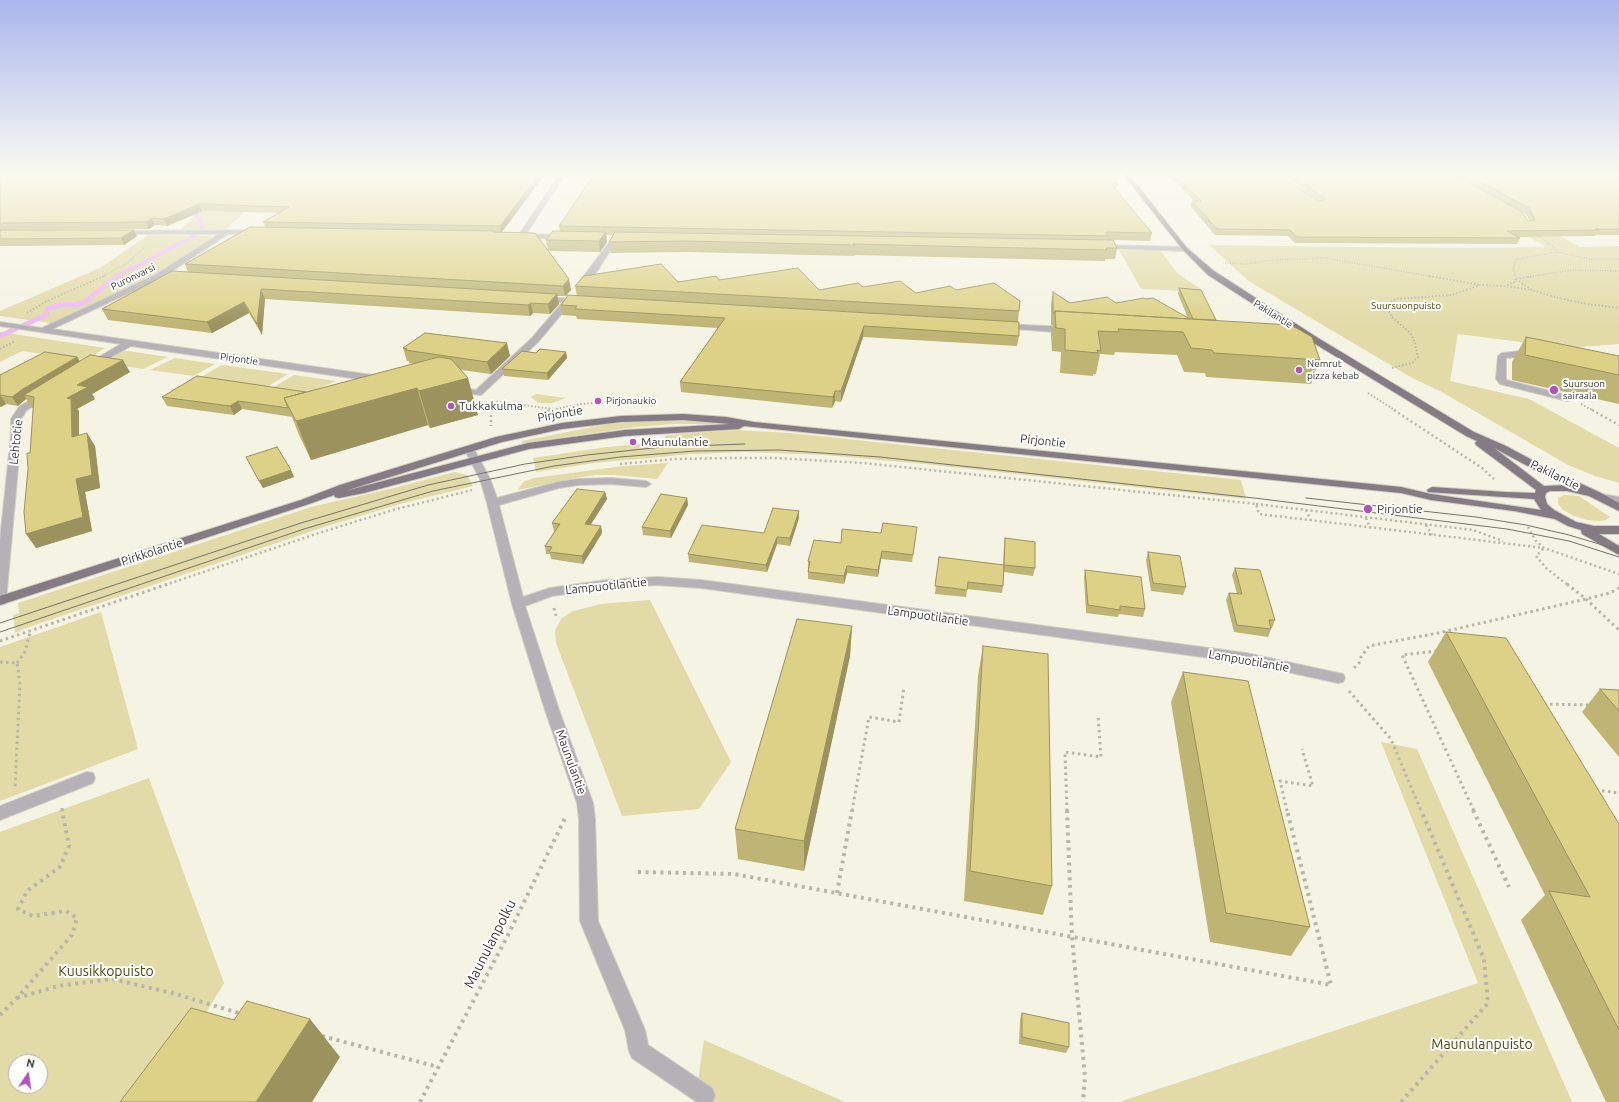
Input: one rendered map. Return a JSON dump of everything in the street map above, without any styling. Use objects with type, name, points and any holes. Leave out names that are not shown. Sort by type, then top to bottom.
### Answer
[{"type":"main road","name":"Pakilantie","points":[[1166,224],[1185,249],[1211,273],[1315,340],[1470,434],[1502,448],[1541,469],[1599,496]]},
{"type":"main road","name":"Pirjontie","points":[[469,449],[531,432],[598,421],[683,417],[726,420],[1401,490],[1431,497],[1514,508],[1556,516]]},
{"type":"main road","name":"Pirjontie","points":[[476,460],[528,446],[575,439],[635,432],[723,428],[754,424]]},
{"type":"main road","name":"Pakilantie","points":[[1470,434],[1486,449],[1521,472],[1541,493],[1542,505],[1556,516]]},
{"type":"main road","name":"Pirkkolantie","points":[[0,601],[305,502],[344,487],[469,449]]},
{"type":"main road","name":"Pirkkolantie","points":[[305,502],[364,490],[476,460]]},
{"type":"main road","name":"Pirjontie","points":[[1401,490],[1428,489],[1505,495],[1541,493],[1556,487],[1568,488],[1599,496]]},
{"type":"main road","points":[[1599,496],[1619,508]]},
{"type":"main road","points":[[1556,516],[1576,525],[1619,551]]},
{"type":"main road","points":[[1576,525],[1603,531],[1619,530]]},
{"type":"street","points":[[521,236],[529,224]]},
{"type":"street","points":[[115,232],[264,232]]},
{"type":"street","name":"Puronvarsi","points":[[43,330],[158,277],[227,232]]},
{"type":"street","points":[[513,236],[570,238]]},
{"type":"street","points":[[448,389],[478,393],[535,340],[595,268],[615,238]]},
{"type":"street","points":[[1092,247],[1185,249]]},
{"type":"street","points":[[158,277],[190,279]]},
{"type":"street","points":[[530,298],[567,303],[593,302]]},
{"type":"street","name":"Pirjontie","points":[[5,325],[388,380]]},
{"type":"street","points":[[994,326],[1074,330]]},
{"type":"street","points":[[1301,342],[1315,340]]},
{"type":"street","points":[[82,371],[129,343]]},
{"type":"street","points":[[1541,358],[1520,354],[1502,356],[1501,379],[1507,383],[1567,398]]},
{"type":"street","name":"Lehtotie","points":[[0,601],[16,436],[16,419],[22,409],[51,389]]},
{"type":"street","name":"Maunulantie","points":[[469,449],[476,460],[487,486],[518,604],[552,710],[585,803],[587,819],[589,921],[635,1030],[639,1051],[705,1095]]},
{"type":"street","points":[[492,503],[558,485],[578,482],[611,480],[646,484]]},
{"type":"street","points":[[1599,496],[1619,500]]},
{"type":"street","name":"Lampuotilantie","points":[[518,604],[550,592],[607,584],[658,581],[701,584],[1246,658],[1338,678]]},
{"type":"street","points":[[0,813],[87,778]]},
{"type":"path","points":[[1532,230],[1541,239],[1555,248],[1557,252]]},
{"type":"path","points":[[5,325],[46,301],[106,275],[122,266],[130,261],[160,232]]},
{"type":"path","points":[[1532,290],[1516,279],[1513,270],[1516,259],[1557,252],[1588,259],[1619,259]]},
{"type":"path","points":[[1223,262],[1247,264],[1271,260],[1325,258],[1480,285],[1505,286],[1532,290],[1580,304],[1619,308]]},
{"type":"path","points":[[1505,286],[1515,282],[1516,279],[1572,270],[1619,271]]},
{"type":"path","points":[[1385,369],[1412,363],[1418,357],[1415,343],[1411,334],[1392,317],[1386,307],[1387,304],[1395,299],[1452,295],[1480,285]]},
{"type":"path","points":[[1375,398],[1482,468],[1492,477]]},
{"type":"path","points":[[1567,398],[1619,425]]},
{"type":"path","points":[[491,427],[491,403],[488,401],[555,409]]},
{"type":"path","points":[[615,465],[675,459],[731,458],[817,460],[863,463],[1256,504],[1473,530],[1505,542]]},
{"type":"path","points":[[0,641],[319,533],[394,510],[487,486]]},
{"type":"path","points":[[1256,504],[1259,514],[1482,542],[1505,542],[1544,548]]},
{"type":"path","points":[[1306,510],[1311,521]]},
{"type":"path","points":[[1366,517],[1371,528]]},
{"type":"path","points":[[1426,525],[1432,536]]},
{"type":"path","points":[[1526,525],[1536,541],[1544,548],[1555,554],[1619,574]]},
{"type":"path","points":[[1544,548],[1536,556],[1547,569],[1586,599],[1619,630]]},
{"type":"path","points":[[1401,1102],[1488,1003],[1484,959],[1391,739],[1338,678],[1357,665],[1369,646],[1438,633],[1586,599],[1610,593],[1619,588]]},
{"type":"path","points":[[15,791],[20,684],[17,663],[25,652],[30,632]]},
{"type":"path","points":[[1443,650],[1402,655],[1509,887]]},
{"type":"path","points":[[0,662],[17,663]]},
{"type":"path","points":[[838,893],[869,717],[899,722],[904,687]]},
{"type":"path","points":[[1542,704],[1596,705]]},
{"type":"path","points":[[1083,1102],[1085,1077],[1072,936],[1066,752],[1101,757],[1098,715]]},
{"type":"path","points":[[638,872],[734,874],[1330,985],[1280,781],[1313,786],[1302,749]]},
{"type":"path","points":[[0,1015],[17,998],[72,935],[78,918],[66,911],[33,916],[18,909],[27,891],[60,868],[69,846],[59,789]]},
{"type":"path","points":[[1590,790],[1619,793]]},
{"type":"path","name":"Maunulanpolku","points":[[420,1102],[508,935],[568,811],[585,803]]},
{"type":"path","points":[[17,998],[58,986],[112,979],[245,1015]]},
{"type":"path","points":[[315,1034],[438,1067]]},
{"type":"green space","points":[[187,224],[231,224],[226,229],[182,229]]},
{"type":"green space","name":"Suursuonpuisto","points":[[1515,229],[1548,229],[1580,247],[1619,246],[1619,344],[1568,348],[1458,334],[1450,381],[1529,399],[1619,448],[1619,483],[1595,476],[1568,465],[1440,391],[1414,379],[1250,282],[1209,245],[1450,248],[1546,247]]},
{"type":"green space","points":[[148,235],[212,236],[211,240],[193,252],[152,276],[114,295],[50,323],[0,316],[0,311],[100,268]]},
{"type":"green space","points":[[1119,250],[1161,251],[1177,273],[1205,292],[1141,289]]},
{"type":"green space","points":[[0,332],[105,348],[86,360],[22,351],[0,362]]},
{"type":"green space","points":[[124,351],[168,357],[143,369],[104,363]]},
{"type":"green space","points":[[175,358],[215,364],[194,376],[150,370]]},
{"type":"green space","points":[[222,365],[288,374],[267,387],[201,377]]},
{"type":"green space","points":[[294,375],[336,381],[308,393],[272,388]]},
{"type":"green space","points":[[536,394],[566,398],[552,403],[538,403],[531,397]]},
{"type":"green space","points":[[674,420],[715,421],[714,424],[675,424],[635,427],[522,443],[522,441],[608,424]]},
{"type":"green space","points":[[737,430],[789,433],[1241,480],[1246,499],[924,464],[825,455],[745,452],[692,454],[594,463],[536,472],[533,458],[607,447],[665,442],[665,436],[679,434]]},
{"type":"green space","points":[[668,463],[657,479],[614,475],[595,475],[518,490],[523,482],[534,478],[623,466]]},
{"type":"green space","points":[[455,472],[467,475],[473,486],[400,504],[324,527],[15,633],[13,615],[19,613],[18,603],[311,507]]},
{"type":"green space","points":[[1564,495],[1579,496],[1610,517],[1606,520],[1599,521],[1587,520],[1574,516],[1563,510],[1558,504],[1558,498]]},
{"type":"green space","points":[[650,600],[731,762],[699,809],[622,816],[556,643],[555,630],[562,618],[573,611],[601,604]]},
{"type":"green space","points":[[101,612],[138,749],[0,801],[0,647]]},
{"type":"green space","name":"Maunulanpuisto","points":[[1381,742],[1417,749],[1572,1102],[1119,1102],[1478,983]]},
{"type":"green space","name":"Kuusikkopuisto","points":[[149,778],[224,983],[152,1102],[0,1102],[0,832]]},
{"type":"green space","points":[[704,1040],[845,1102],[695,1102]]},
{"type":"building","points":[[407,224],[501,224],[500,226]]},
{"type":"building","points":[[560,224],[1145,224],[1152,233],[1106,232],[1108,236],[559,226]]},
{"type":"building","points":[[1213,224],[1619,224],[1619,229],[1507,231],[1520,238],[1297,237],[1290,230],[1217,229]]},
{"type":"building","points":[[250,227],[535,233],[569,279],[563,286],[185,264]]},
{"type":"building","points":[[0,230],[134,230],[121,238],[0,239]]},
{"type":"building","points":[[553,231],[606,232],[599,241],[546,240]]},
{"type":"building","points":[[615,232],[1113,240],[1117,248],[1106,248],[1107,250],[686,241],[609,242]]},
{"type":"building","points":[[661,264],[678,282],[716,276],[719,280],[798,268],[819,290],[858,283],[863,287],[900,281],[916,293],[950,286],[956,290],[994,283],[1020,301],[1019,311],[575,286],[584,276]]},
{"type":"building","points":[[172,271],[557,294],[548,304],[531,303],[528,305],[261,289],[257,324],[244,302],[207,322],[102,309]]},
{"type":"building","points":[[1179,288],[1201,290],[1216,320],[1193,319]]},
{"type":"building","points":[[1053,292],[1070,303],[1107,297],[1116,303],[1144,298],[1153,298],[1190,319],[1055,311],[1055,313],[1053,313]]},
{"type":"building","points":[[567,295],[1019,322],[1019,336],[864,326],[841,391],[835,391],[833,397],[680,382],[725,318],[575,309],[577,306],[561,305]]},
{"type":"building","points":[[1055,311],[1291,325],[1312,337],[1320,360],[1214,353],[1212,350],[1191,348],[1183,332],[1118,329],[1119,332],[1098,331],[1101,351],[1097,350],[1098,353],[1065,350],[1065,329],[1056,328]]},
{"type":"building","points":[[425,333],[507,343],[487,362],[405,350],[407,349],[403,348]]},
{"type":"building","points":[[1526,337],[1619,356],[1619,375],[1525,355]]},
{"type":"building","points":[[540,349],[566,352],[547,373],[502,369],[522,351],[536,353]]},
{"type":"building","points":[[45,352],[77,357],[12,397],[0,395],[0,375]]},
{"type":"building","points":[[90,355],[123,360],[77,385],[88,387],[67,398],[71,399],[72,437],[87,433],[92,475],[76,479],[83,517],[26,534],[24,512],[28,469],[27,453],[30,453],[34,397],[24,395]]},
{"type":"building","points":[[439,357],[451,359],[468,378],[419,391],[417,388],[296,421],[284,398]]},
{"type":"building","points":[[197,376],[306,392],[284,398],[288,408],[238,401],[230,406],[162,397]]},
{"type":"building","points":[[277,447],[291,470],[259,481],[246,457]]},
{"type":"building","points":[[577,489],[605,492],[585,524],[601,526],[582,556],[549,552],[552,547],[545,546],[560,524],[552,523]]},
{"type":"building","points":[[661,494],[687,498],[670,531],[642,527]]},
{"type":"building","points":[[773,508],[799,511],[790,538],[777,537],[766,565],[688,554],[702,525],[764,533]]},
{"type":"building","points":[[883,523],[917,527],[913,555],[882,551],[878,570],[847,566],[844,576],[808,572],[810,562],[808,561],[814,540],[841,543],[842,529],[881,533]]},
{"type":"building","points":[[1005,538],[1035,542],[1035,568],[1004,565]]},
{"type":"building","points":[[1148,552],[1180,556],[1186,587],[1153,583]]},
{"type":"building","points":[[939,557],[1004,565],[1003,586],[968,582],[967,590],[935,586]]},
{"type":"building","points":[[1235,568],[1260,570],[1275,620],[1269,620],[1271,629],[1237,625],[1229,593],[1242,594]]},
{"type":"building","points":[[1085,570],[1141,577],[1145,609],[1120,606],[1120,610],[1088,605]]},
{"type":"building","points":[[797,619],[852,626],[804,841],[735,829]]},
{"type":"building","points":[[1446,632],[1506,638],[1619,824],[1619,1030],[1549,891],[1590,897]]},
{"type":"building","points":[[983,646],[1048,654],[1052,886],[970,871]]},
{"type":"building","points":[[1183,672],[1248,681],[1310,927],[1226,913]]},
{"type":"building","points":[[1600,689],[1619,690],[1619,711]]},
{"type":"building","points":[[247,1001],[310,1019],[256,1102],[120,1102],[191,1008],[234,1020]]},
{"type":"building","points":[[1022,1013],[1069,1023],[1069,1047],[1022,1037]]},
{"type":"waterway","points":[[116,277],[200,233],[202,224]]},
{"type":"waterway","points":[[0,336],[46,315],[48,309],[53,307],[66,304],[75,305],[88,301],[94,294],[118,276]]},
{"type":"tram line","points":[[0,623],[301,523],[428,485],[525,464],[587,455],[662,447],[745,444]]},
{"type":"tram line","points":[[0,632],[304,529],[433,491],[554,466],[620,457],[695,451],[779,450],[880,457],[1254,498],[1507,529],[1569,541],[1619,557]]},
{"type":"tram line","points":[[1306,498],[1476,517],[1526,525],[1569,535],[1619,550]]},
{"type":"place","name":"Nemrut pizza kebab","points":[[1299,370]]},
{"type":"place","name":"Suursuon sairaala","points":[[1554,390]]},
{"type":"place","name":"Pirjonaukio","points":[[598,401]]},
{"type":"place","name":"Tukkakulma","points":[[451,406]]},
{"type":"place","name":"Maunulantie","points":[[633,442]]},
{"type":"place","name":"Pirjontie","points":[[1368,509]]}]
